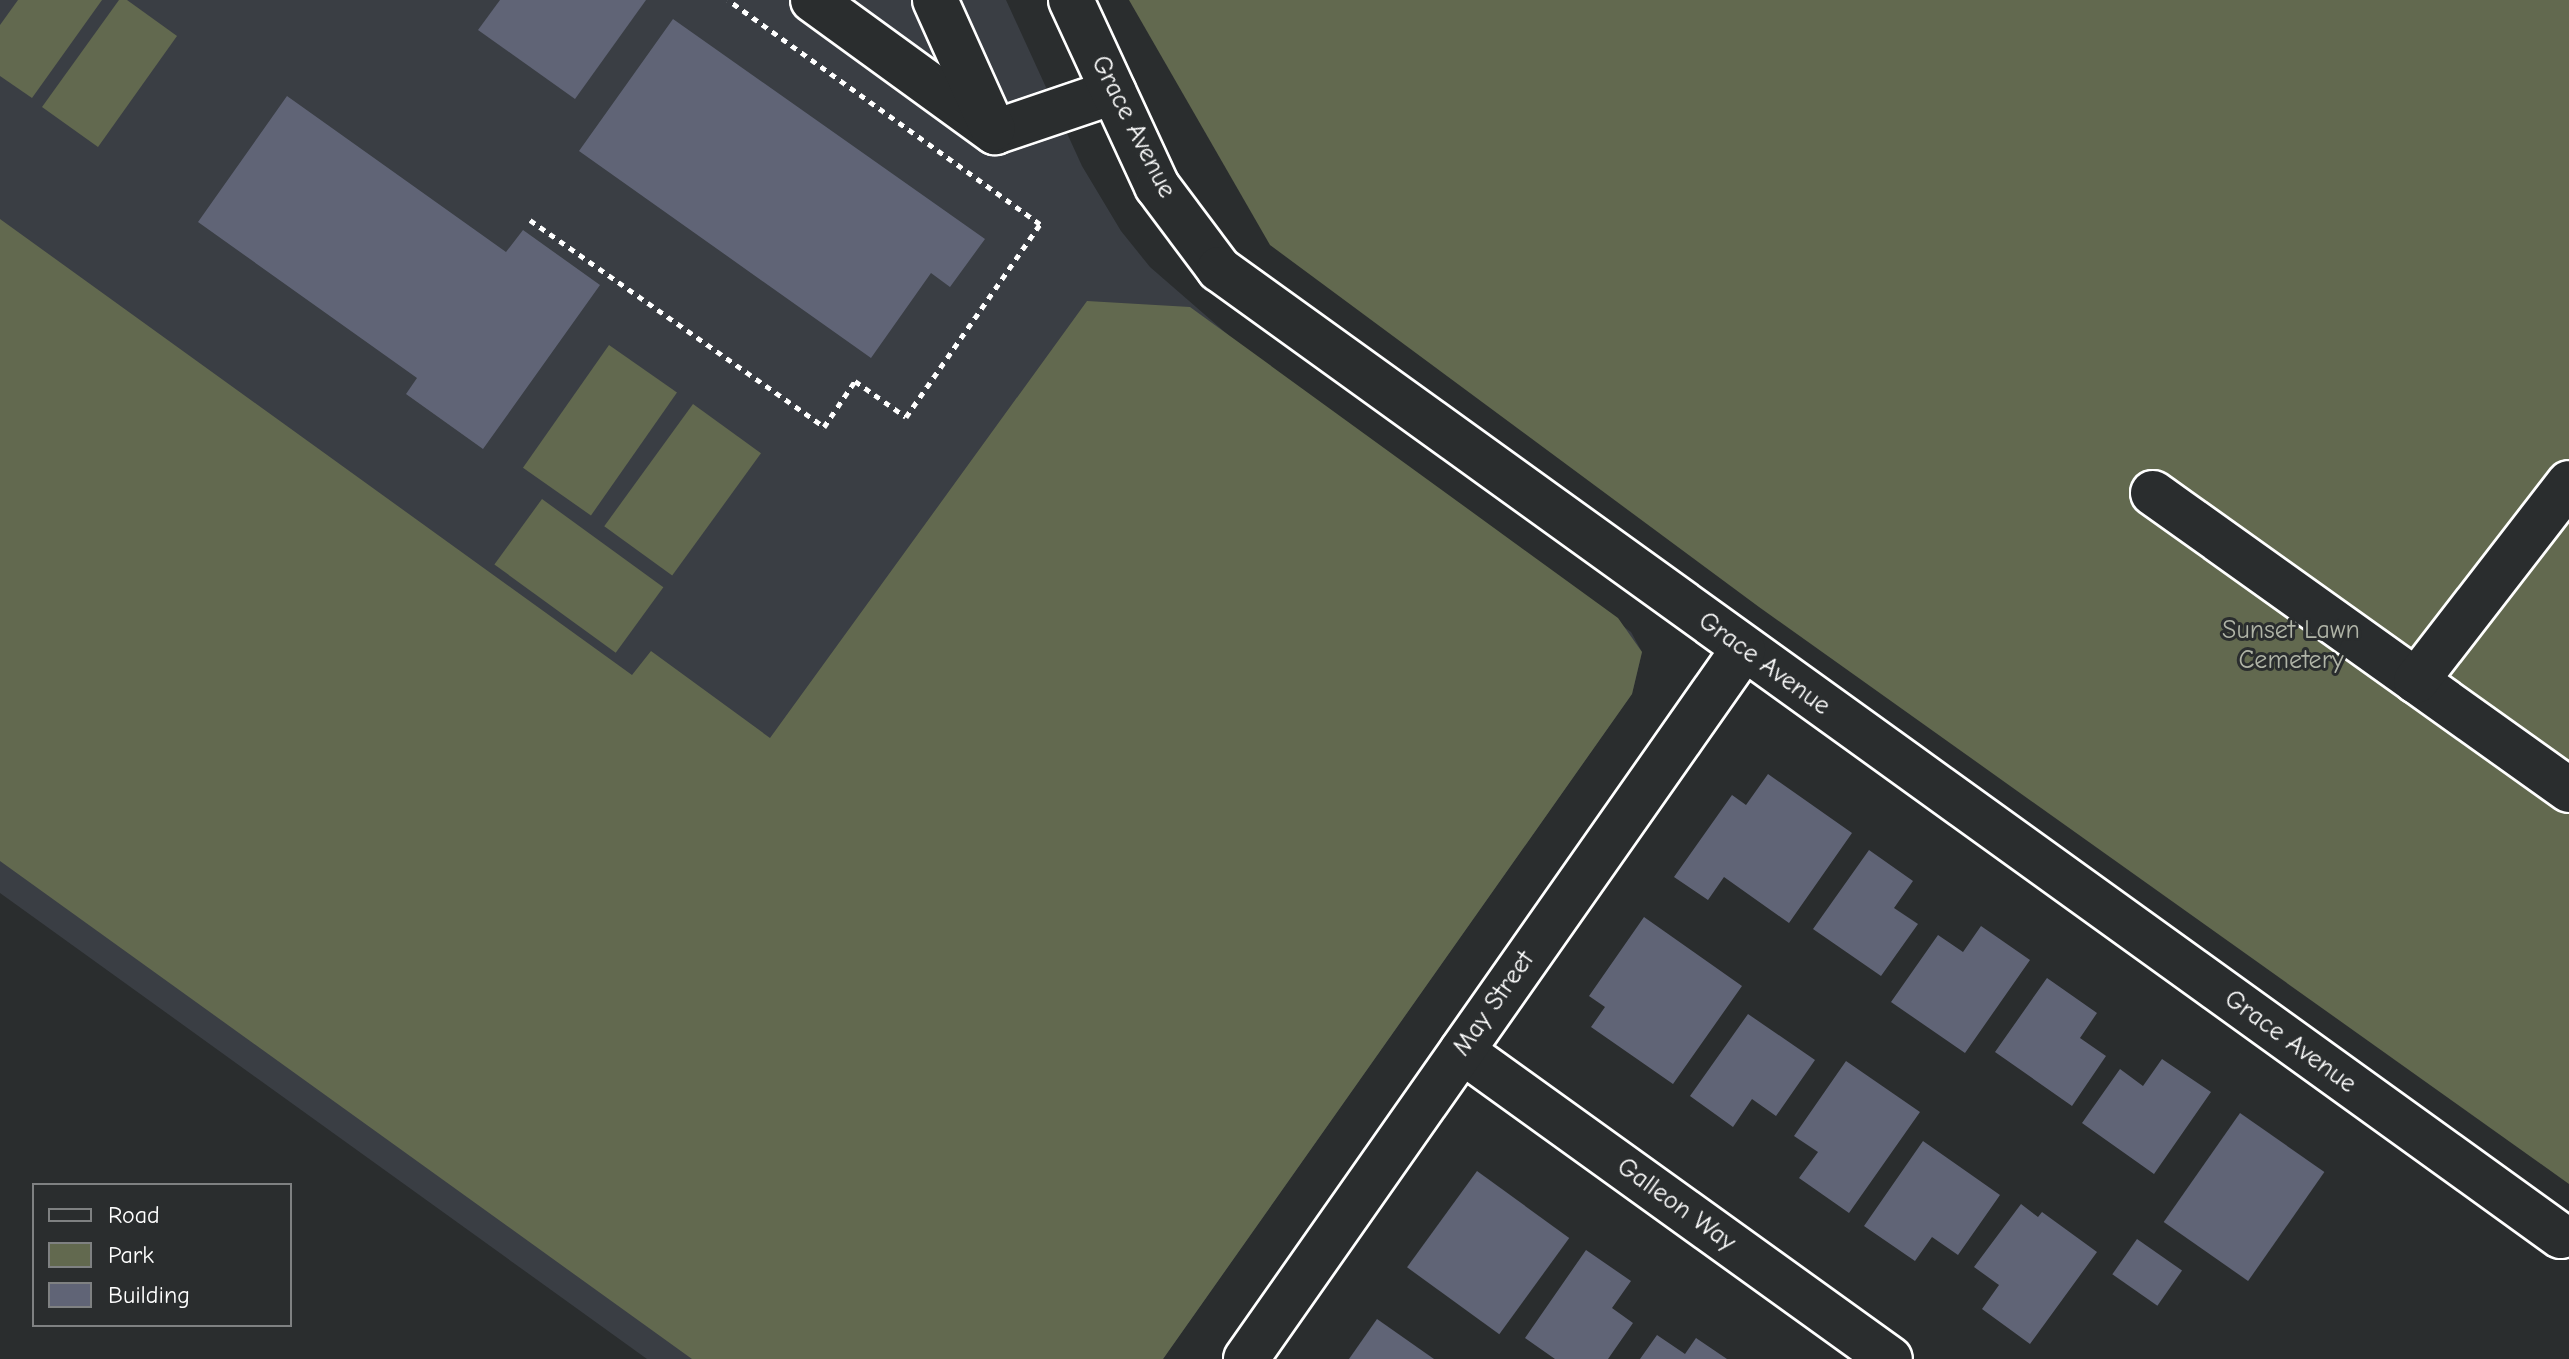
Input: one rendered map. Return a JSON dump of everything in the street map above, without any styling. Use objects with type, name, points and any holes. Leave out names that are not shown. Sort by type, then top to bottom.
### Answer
[{"type":"street","points":[[813,0],[995,132]]},
{"type":"street","points":[[935,0],[995,132]]},
{"type":"street","name":"Grace Avenue","points":[[1071,0],[1157,186],[1219,269],[1743,650],[2561,1236]]},
{"type":"street","points":[[995,132],[1113,92]]},
{"type":"street","points":[[2416,681],[2569,483]]},
{"type":"street","points":[[2153,493],[2569,790]]},
{"type":"street","name":"May Street","points":[[1246,1359],[1743,650]]},
{"type":"street","name":"Galleon Way","points":[[1462,1051],[1890,1359]]},
{"type":"path","points":[[530,220],[824,427],[855,381],[906,417],[1040,224],[728,0]]},
{"type":"shaded area","points":[[0,0],[1006,0],[1082,166],[1121,231],[1150,267],[1234,340],[1631,632],[1642,652],[1632,694],[1163,1359],[647,1359],[0,893]]},
{"type":"green space","points":[[18,0],[102,0],[32,98],[0,76],[0,25]]},
{"type":"green space","points":[[119,0],[127,0],[177,36],[98,147],[42,107]]},
{"type":"green space","name":"Sunset Lawn Cemetery","points":[[1129,0],[2569,0],[2569,1184],[1759,607],[1270,245]]},
{"type":"green space","points":[[0,219],[632,675],[651,651],[770,738],[1087,301],[1190,307],[1618,618],[1642,652],[1632,694],[1163,1359],[692,1359],[0,861]]},
{"type":"green space","points":[[609,345],[677,393],[591,515],[523,468]]},
{"type":"green space","points":[[693,404],[761,453],[672,576],[604,526]]},
{"type":"green space","points":[[542,499],[663,587],[616,653],[494,565]]},
{"type":"building","points":[[500,0],[646,0],[575,99],[478,30]]},
{"type":"building","points":[[673,19],[985,239],[950,287],[931,273],[871,358],[579,151]]},
{"type":"building","points":[[287,96],[506,252],[523,230],[600,285],[483,449],[406,394],[417,378],[198,222]]},
{"type":"building","points":[[1768,774],[1852,833],[1789,923],[1724,877],[1708,900],[1674,877],[1732,795],[1746,805]]},
{"type":"building","points":[[1869,850],[1913,881],[1894,908],[1918,924],[1881,976],[1813,929]]},
{"type":"building","points":[[1644,917],[1742,986],[1673,1084],[1591,1027],[1605,1007],[1589,996]]},
{"type":"building","points":[[1981,926],[2030,960],[1965,1053],[1891,1002],[1938,935],[1963,952]]},
{"type":"building","points":[[2047,978],[2097,1013],[2080,1038],[2106,1056],[2072,1106],[1995,1052]]},
{"type":"building","points":[[1748,1014],[1815,1060],[1776,1116],[1752,1099],[1733,1127],[1690,1096]]},
{"type":"building","points":[[2162,1059],[2211,1092],[2154,1174],[2082,1123],[2120,1069],[2143,1086]]},
{"type":"building","points":[[1846,1061],[1920,1112],[1849,1213],[1799,1178],[1818,1152],[1794,1136]]},
{"type":"building","points":[[2240,1113],[2324,1172],[2248,1281],[2164,1222]]},
{"type":"building","points":[[1923,1141],[2000,1195],[1958,1255],[1932,1237],[1915,1261],[1864,1226]]},
{"type":"building","points":[[1477,1171],[1569,1238],[1499,1334],[1407,1267]]},
{"type":"building","points":[[2021,1204],[2038,1217],[2042,1212],[2097,1252],[2030,1344],[1982,1309],[1999,1285],[1974,1267]]},
{"type":"building","points":[[2137,1239],[2182,1271],[2157,1306],[2112,1274]]},
{"type":"building","points":[[1586,1250],[1631,1281],[1612,1308],[1633,1323],[1608,1359],[1555,1359],[1525,1338]]},
{"type":"building","points":[[1377,1319],[1434,1359],[1349,1359]]},
{"type":"building","points":[[1657,1335],[1685,1354],[1696,1338],[1727,1359],[1640,1359]]}]
